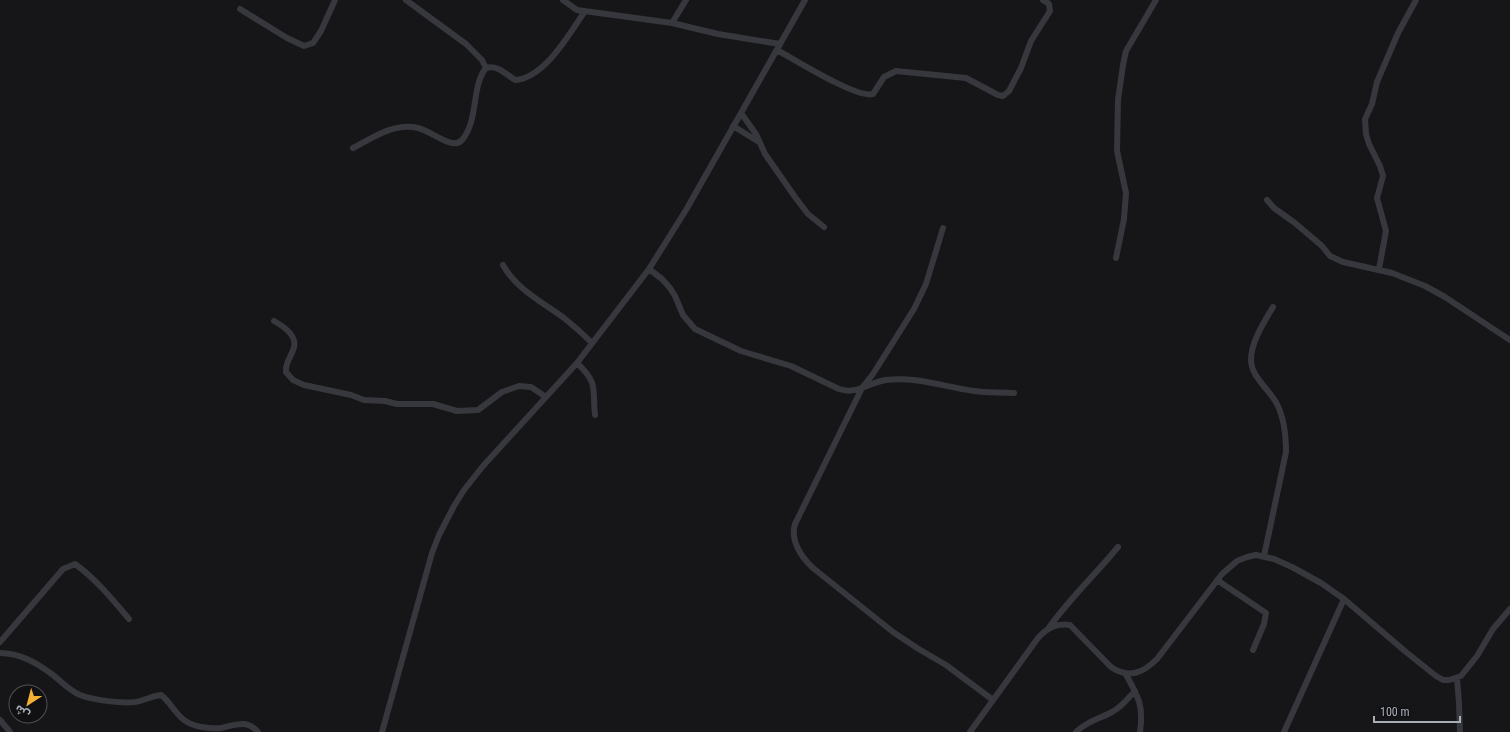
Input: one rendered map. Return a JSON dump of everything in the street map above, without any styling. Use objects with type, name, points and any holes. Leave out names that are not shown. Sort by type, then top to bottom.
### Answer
[{"type":"street","points":[[240,9],[287,38],[304,46],[313,43],[335,0]]},
{"type":"street","points":[[406,0],[466,44],[482,60],[486,68]]},
{"type":"street","points":[[563,0],[577,10],[672,23],[778,47],[827,78],[868,96],[873,94],[884,77],[896,71],[966,78],[998,95],[1003,96],[1010,91],[1021,68],[1031,41],[1050,11],[1049,4],[1042,0]]},
{"type":"street","points":[[672,23],[686,0]]},
{"type":"street","points":[[382,732],[418,601],[439,535],[454,506],[464,490],[483,466],[577,363],[649,269],[686,210],[805,0]]},
{"type":"street","points":[[1116,258],[1124,219],[1126,193],[1116,151],[1118,100],[1123,65],[1126,51],[1156,0]]},
{"type":"street","points":[[1379,269],[1386,231],[1377,198],[1383,176],[1368,139],[1365,119],[1372,104],[1377,82],[1398,33],[1416,0]]},
{"type":"street","points":[[486,68],[494,68],[515,80],[526,78],[545,64],[557,52],[585,11]]},
{"type":"street","points":[[353,148],[384,131],[404,127],[418,128],[451,143],[457,144],[462,141],[470,126],[479,82],[486,68]]},
{"type":"street","points":[[741,113],[760,143],[765,154],[795,197],[808,214],[824,227]]},
{"type":"street","points":[[733,126],[760,143]]},
{"type":"street","points":[[1267,200],[1274,208],[1295,223],[1322,246],[1330,256],[1343,262],[1392,273],[1425,286],[1445,297],[1510,340]]},
{"type":"street","points":[[943,228],[926,284],[914,309],[873,374],[862,388],[795,524],[794,529],[796,546],[810,565],[893,632],[946,665],[993,700]]},
{"type":"street","points":[[503,265],[507,273],[516,283],[578,329],[592,343]]},
{"type":"street","points":[[649,269],[670,288],[683,315],[694,329],[741,350],[791,366],[839,389],[846,391],[858,390],[877,381],[906,380],[934,383],[975,391],[1014,393]]},
{"type":"street","points":[[1264,556],[1286,452],[1286,441],[1278,406],[1274,398],[1252,368],[1251,360],[1253,346],[1273,307]]},
{"type":"street","points":[[274,320],[283,326],[292,336],[294,341],[294,348],[289,358],[286,372],[294,380],[304,385],[351,395],[364,400],[385,401],[397,404],[433,404],[457,411],[478,410],[502,392],[519,386],[531,387],[546,397]]},
{"type":"street","points":[[577,363],[587,373],[593,383],[595,415]]},
{"type":"street","points":[[970,732],[1038,638],[1048,629],[1079,588],[1103,565],[1118,547]]},
{"type":"street","points":[[1048,629],[1060,624],[1070,625],[1111,667],[1125,673],[1140,672],[1150,666],[1217,580],[1237,561],[1256,555],[1264,556],[1307,574],[1344,599],[1436,676],[1443,680],[1449,680],[1461,676],[1510,609]]},
{"type":"street","points":[[0,642],[63,569],[75,564],[83,570],[130,619]]},
{"type":"street","points":[[1217,580],[1266,613],[1264,624],[1253,650]]},
{"type":"street","points":[[1284,732],[1344,599]]},
{"type":"street","points":[[0,653],[17,655],[26,658],[53,675],[80,695],[118,702],[140,702],[153,696],[161,695],[167,698],[179,716],[187,722],[211,728],[220,728],[238,723],[248,724],[258,732]]},
{"type":"street","points":[[1125,673],[1140,702],[1142,721],[1140,732]]},
{"type":"street","points":[[1457,678],[1460,732]]},
{"type":"street","points":[[1076,732],[1090,721],[1113,712],[1135,691]]},
{"type":"street","points":[[0,720],[10,732]]}]
